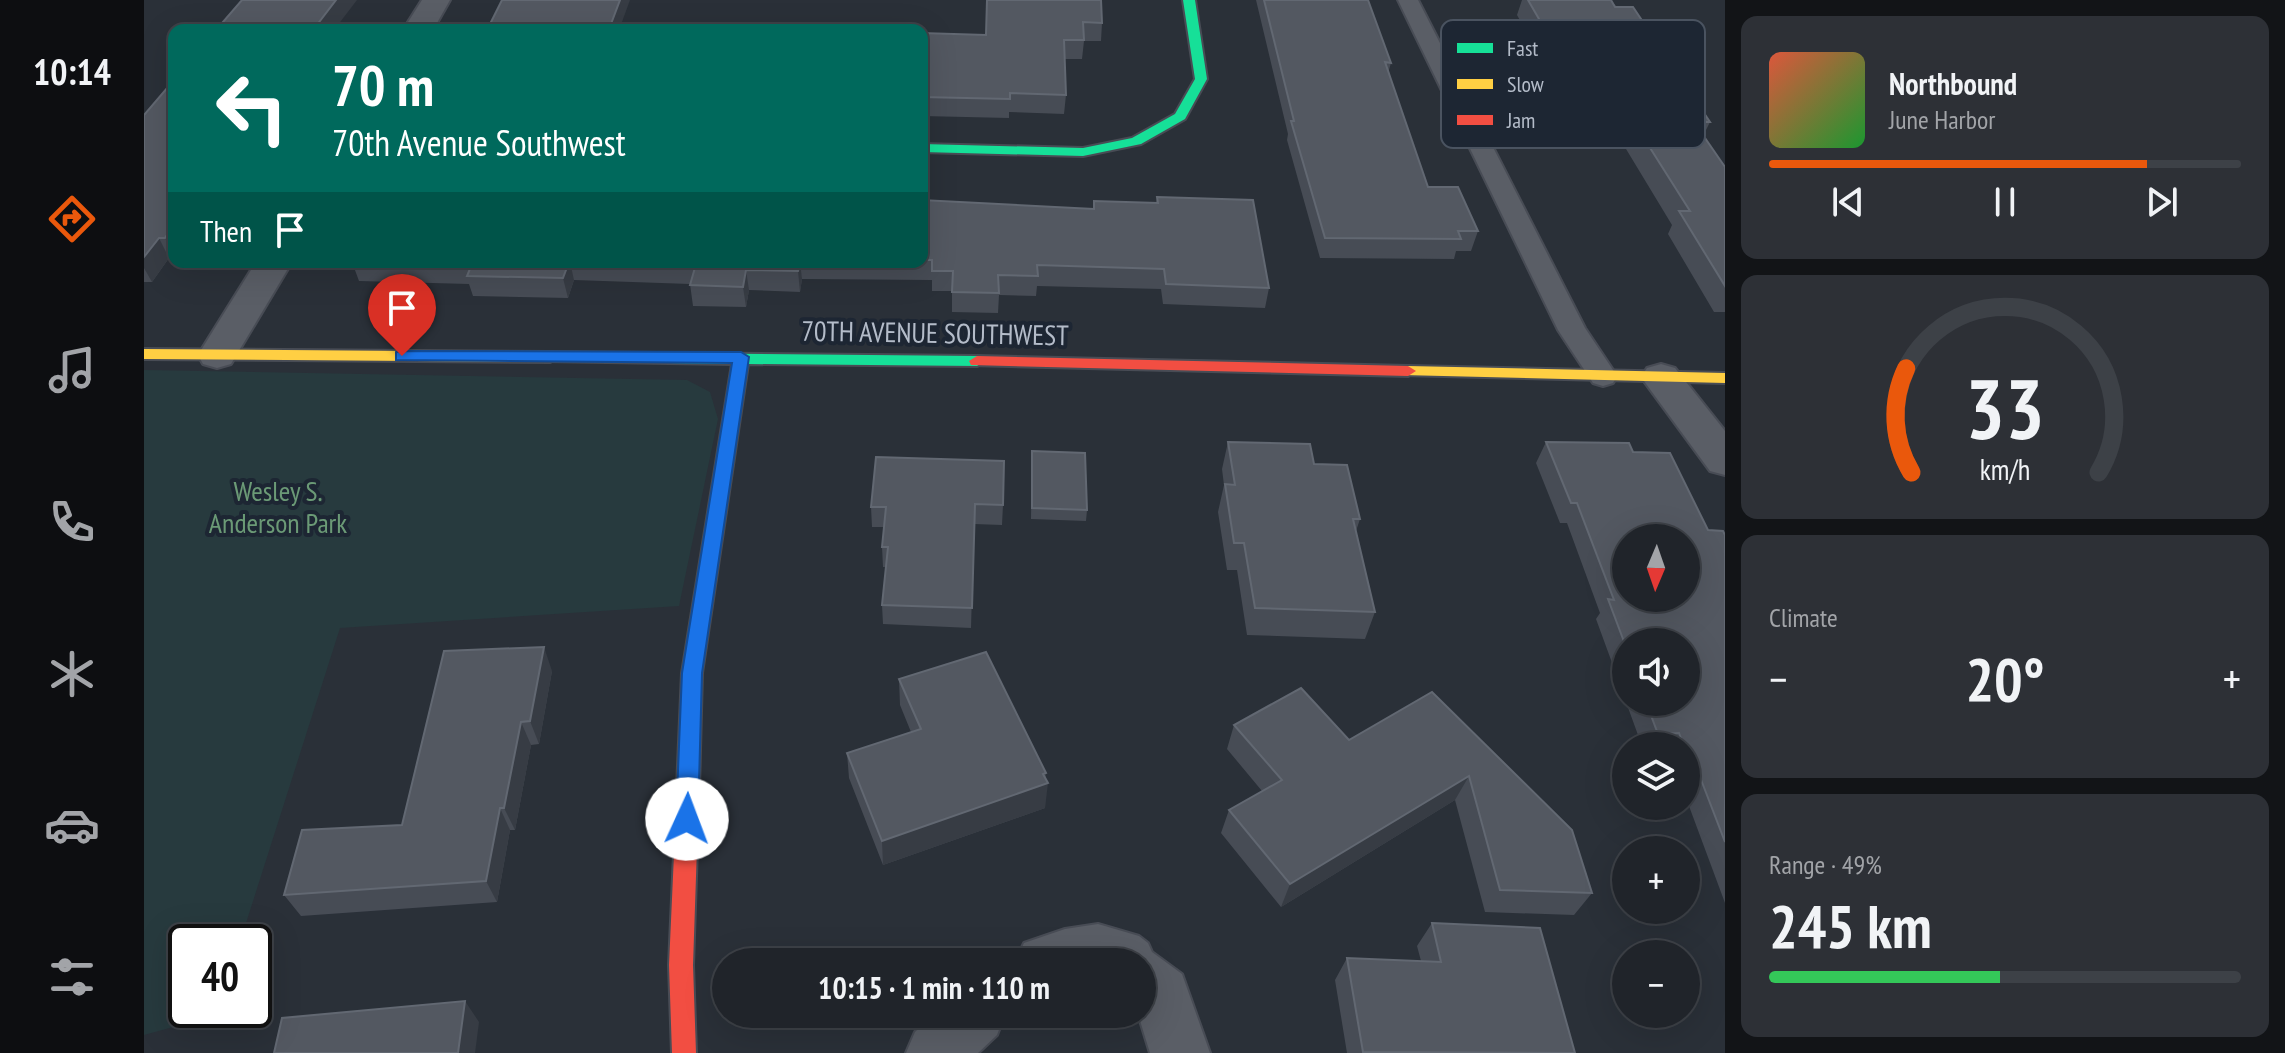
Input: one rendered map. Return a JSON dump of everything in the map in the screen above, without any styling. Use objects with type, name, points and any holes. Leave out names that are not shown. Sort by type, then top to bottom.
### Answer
[{"type":"street","points":[[422,24],[436,0]]},
{"type":"street","points":[[928,148],[1083,152],[1136,141],[1180,116],[1201,79],[1189,0]]},
{"type":"street","points":[[217,355],[270,268]]},
{"type":"street","name":"70TH AVENUE SOUTHWEST","points":[[144,354],[741,357],[1725,378]]},
{"type":"street","points":[[684,1053],[681,965],[692,673],[741,357]]},
{"type":"street","points":[[1661,377],[1725,460]]},
{"type":"street","points":[[1156,989],[1161,994],[1180,1053]]},
{"type":"street","points":[[936,1053],[962,1028]]},
{"type":"lane","points":[[1408,0],[1441,66]]},
{"type":"lane","points":[[1482,148],[1572,330],[1603,376]]},
{"type":"green space","name":"Wesley S. Anderson Park","points":[[144,370],[687,380],[710,392],[718,419],[679,606],[340,628],[246,924],[168,924],[170,1028],[144,1035]]},
{"type":"building","points":[[242,0],[336,0],[318,24],[221,24]]},
{"type":"building","points":[[502,0],[620,0],[611,24],[490,24]]},
{"type":"building","points":[[987,0],[1101,0],[1102,23],[1083,22],[1084,40],[1064,40],[1066,95],[1010,93],[1010,99],[928,97],[928,33],[986,35]]},
{"type":"building","points":[[1264,0],[1368,0],[1391,63],[1385,62],[1428,187],[1458,187],[1478,231],[1458,231],[1461,239],[1325,238],[1291,121],[1294,121]]},
{"type":"building","points":[[1528,0],[1611,0],[1615,7],[1633,7],[1642,20],[1540,20]]},
{"type":"building","points":[[168,87],[168,233],[165,238],[159,238],[144,257],[144,115]]},
{"type":"building","points":[[1705,138],[1725,167],[1725,286],[1679,211],[1690,211],[1650,148],[1705,148]]},
{"type":"building","points":[[1157,197],[1253,200],[1269,288],[1166,284],[1164,269],[1037,265],[1038,276],[998,275],[999,293],[952,292],[953,271],[932,271],[932,260],[928,260],[928,200],[1094,209],[1094,201],[1158,203]]},
{"type":"building","points":[[470,268],[567,268],[563,278],[467,276]]},
{"type":"building","points":[[695,268],[799,268],[798,271],[746,270],[743,287],[690,285]]},
{"type":"building","points":[[1228,442],[1310,444],[1314,464],[1347,465],[1360,519],[1353,519],[1375,612],[1255,608],[1244,543],[1234,543],[1225,484],[1235,485]]},
{"type":"building","points":[[1546,442],[1629,443],[1633,452],[1670,453],[1708,530],[1723,531],[1725,535],[1725,842],[1700,777],[1700,732],[1657,732],[1651,716],[1700,716],[1700,628],[1619,628],[1613,612],[1700,612],[1700,524],[1612,524],[1612,595],[1577,503],[1571,503]]},
{"type":"building","points":[[1032,451],[1085,453],[1087,510],[1032,508]]},
{"type":"building","points":[[876,457],[1004,461],[1003,505],[975,504],[972,608],[882,605],[888,547],[882,547],[886,507],[871,507]]},
{"type":"building","points":[[544,647],[530,721],[521,722],[486,881],[284,895],[302,830],[402,825],[444,651]]},
{"type":"building","points":[[986,652],[1046,773],[1043,774],[1048,783],[882,841],[847,753],[921,729],[899,679]]},
{"type":"building","points":[[1301,688],[1349,740],[1432,692],[1572,830],[1592,893],[1500,890],[1469,776],[1290,884],[1229,810],[1282,780],[1234,725]]},
{"type":"building","points":[[1432,923],[1540,928],[1575,1053],[1363,1052],[1347,958],[1441,962]]},
{"type":"building","points":[[465,1001],[458,1053],[274,1053],[282,1018]]},
{"type":"traffic: fast","points":[[928,148],[1083,152],[1136,141],[1180,116],[1201,79],[1189,0]]},
{"type":"traffic: fast","points":[[550,357],[977,361]]},
{"type":"traffic: fast","points":[[688,788],[692,673],[741,357]]},
{"type":"traffic: slow","points":[[144,354],[550,357]]},
{"type":"traffic: slow","points":[[1408,371],[1725,378]]},
{"type":"traffic: jam","points":[[977,361],[1408,371]]},
{"type":"traffic: jam","points":[[684,1053],[681,965],[688,788]]},
{"type":"route","points":[[402,356],[741,357],[692,673],[687,819]]}]
